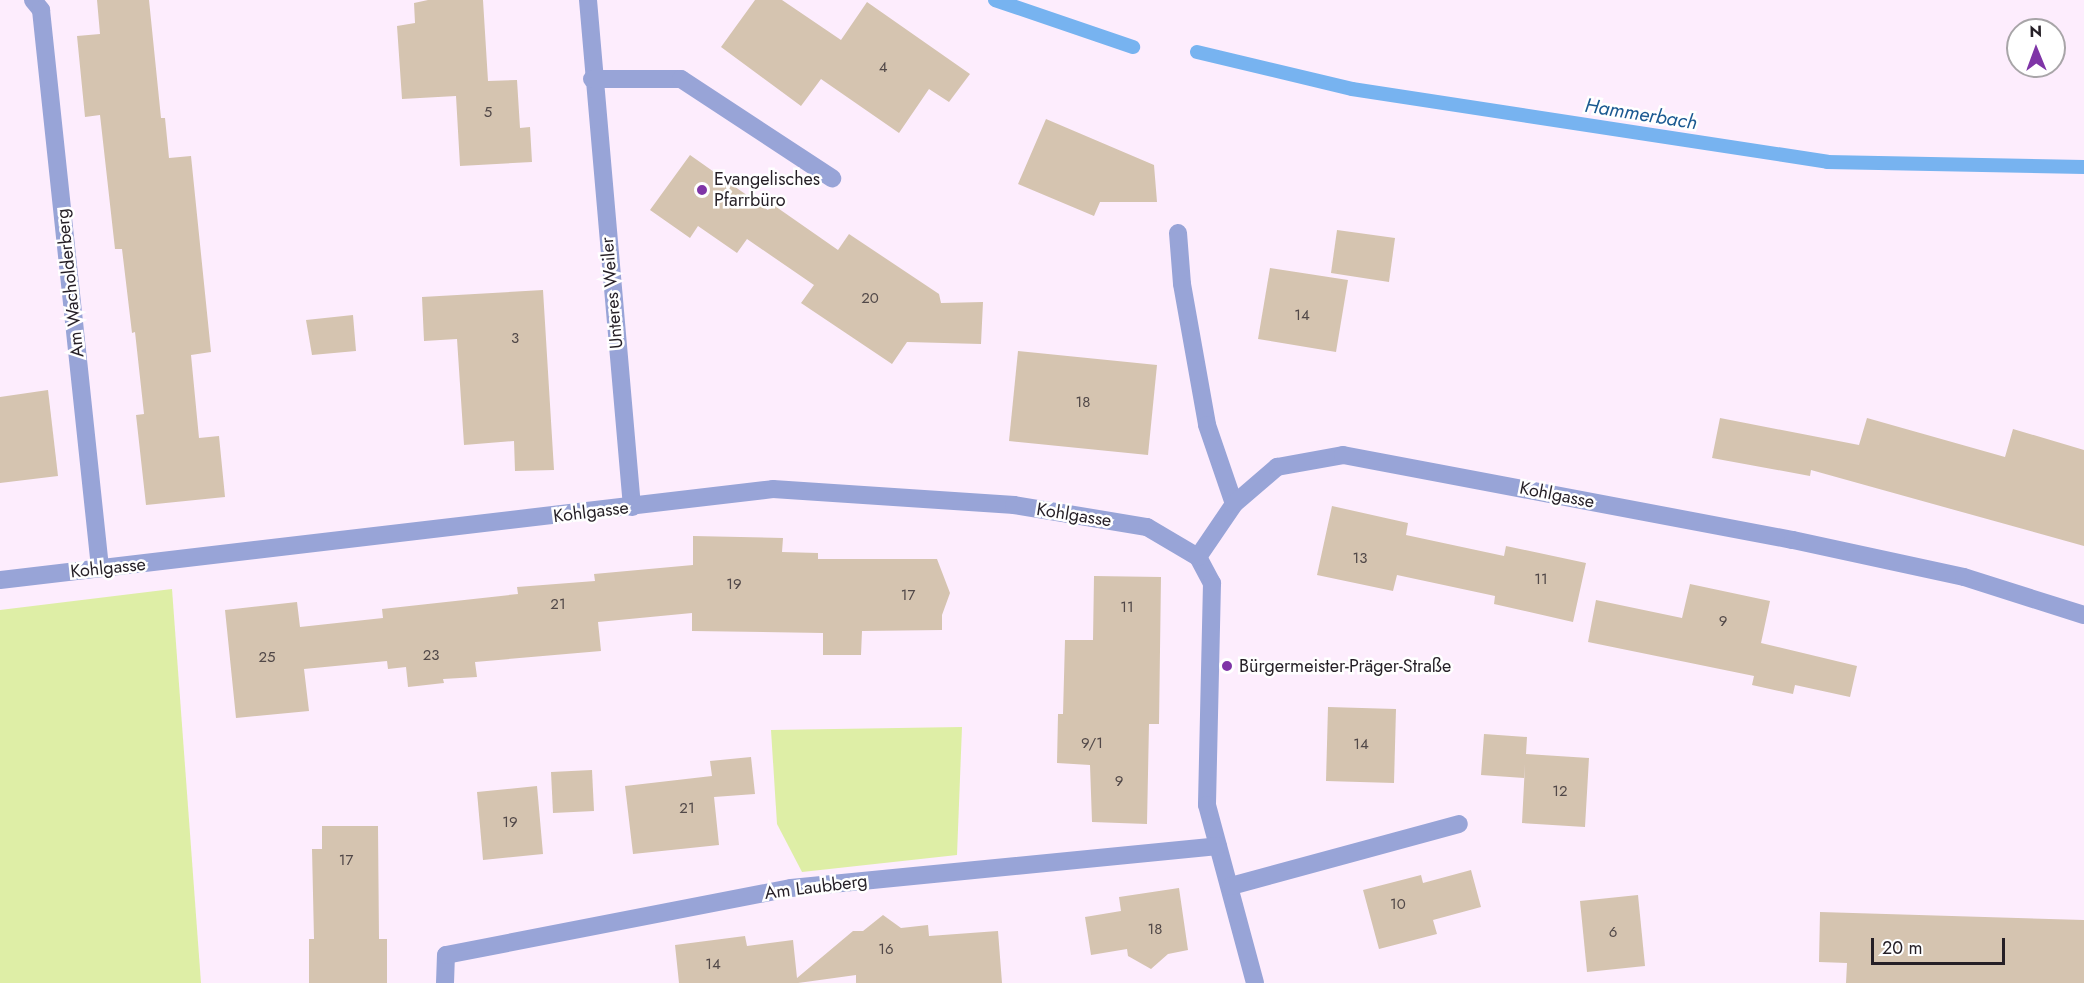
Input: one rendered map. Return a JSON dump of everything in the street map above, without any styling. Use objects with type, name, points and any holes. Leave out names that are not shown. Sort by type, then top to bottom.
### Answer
[{"type":"street","name":"Am Wacholderberg","points":[[33,0],[41,10],[100,568]]},
{"type":"street","name":"Unteres Weiler","points":[[588,0],[592,79],[632,507]]},
{"type":"street","points":[[592,79],[681,79],[832,178]]},
{"type":"street","points":[[1178,233],[1182,284],[1207,425],[1234,504]]},
{"type":"street","name":"Kohlgasse","points":[[0,580],[773,489],[1014,505],[1147,526],[1198,557],[1234,504],[1277,467],[1343,455],[1793,540],[1964,577],[2084,615]]},
{"type":"street","points":[[1198,557],[1212,583],[1207,805],[1231,886],[1255,983]]},
{"type":"street","points":[[1231,886],[1459,824]]},
{"type":"street","name":"Am Laubberg","points":[[445,983],[446,955],[791,888],[1218,846]]},
{"type":"green space","points":[[172,589],[201,983],[0,983],[0,610]]},
{"type":"green space","points":[[962,727],[957,855],[802,872],[777,824],[771,730]]},
{"type":"building","points":[[97,0],[149,0],[161,118],[165,118],[169,158],[191,156],[211,352],[191,355],[199,438],[219,436],[225,497],[146,505],[136,415],[144,414],[135,332],[132,333],[122,249],[115,249],[100,115],[85,117],[77,36],[100,34]]},
{"type":"building","points":[[428,0],[483,0],[488,81],[517,80],[520,128],[530,127],[532,162],[460,166],[456,96],[402,99],[397,26],[415,23],[414,3]]},
{"type":"building","points":[[755,0],[782,0],[841,40],[867,2],[970,74],[949,102],[929,89],[899,133],[821,79],[801,106],[721,47]]},
{"type":"building","points":[[1046,119],[1154,165],[1157,202],[1100,202],[1094,216],[1018,184]]},
{"type":"building","points":[[690,155],[768,210],[772,204],[838,250],[849,234],[939,294],[941,303],[983,302],[981,344],[907,342],[892,364],[801,303],[814,285],[747,239],[737,253],[698,226],[690,238],[650,210]]},
{"type":"building","points":[[1337,230],[1395,238],[1389,282],[1331,273]]},
{"type":"building","points":[[1270,268],[1348,280],[1336,352],[1258,339]]},
{"type":"building","points":[[543,290],[554,470],[515,471],[514,441],[464,445],[457,339],[424,341],[422,297]]},
{"type":"building","points":[[353,315],[356,351],[312,355],[306,320]]},
{"type":"building","points":[[1018,351],[1157,365],[1148,455],[1009,441]]},
{"type":"building","points":[[48,390],[58,476],[0,483],[0,397]]},
{"type":"building","points":[[1720,418],[1859,445],[1867,418],[2005,457],[2013,429],[2084,450],[2084,546],[1811,470],[1810,476],[1712,458]]},
{"type":"building","points":[[1332,506],[1408,523],[1406,535],[1504,556],[1506,546],[1586,563],[1573,622],[1494,604],[1495,596],[1397,575],[1393,591],[1317,575]]},
{"type":"building","points":[[693,536],[783,538],[782,552],[818,553],[818,559],[937,559],[950,593],[942,615],[942,630],[862,631],[861,655],[823,655],[823,633],[692,631],[692,613],[598,622],[601,651],[475,662],[477,677],[443,679],[444,683],[408,687],[406,667],[388,669],[387,661],[304,669],[309,711],[236,718],[225,610],[297,602],[300,627],[383,618],[382,609],[518,594],[517,587],[595,581],[594,574],[693,565]]},
{"type":"building","points":[[1094,576],[1161,577],[1159,724],[1149,724],[1147,824],[1092,822],[1090,765],[1057,763],[1058,714],[1063,714],[1065,640],[1093,640]]},
{"type":"building","points":[[1690,584],[1770,601],[1761,643],[1857,666],[1850,697],[1795,685],[1793,694],[1752,685],[1754,676],[1588,642],[1596,600],[1682,618]]},
{"type":"building","points":[[1328,707],[1396,709],[1394,783],[1326,781]]},
{"type":"building","points":[[1484,734],[1527,737],[1526,754],[1589,758],[1585,827],[1522,823],[1525,764],[1524,778],[1481,775]]},
{"type":"building","points":[[751,757],[755,794],[714,797],[719,845],[633,854],[625,786],[712,776],[710,761]]},
{"type":"building","points":[[592,770],[594,811],[553,813],[551,772]]},
{"type":"building","points":[[537,786],[543,854],[483,860],[477,792]]},
{"type":"building","points":[[322,826],[378,826],[379,939],[387,939],[387,983],[309,983],[309,939],[314,939],[312,849],[322,849]]},
{"type":"building","points":[[1471,870],[1481,907],[1433,920],[1437,934],[1379,949],[1363,890],[1421,875],[1423,883]]},
{"type":"building","points":[[1179,888],[1188,950],[1168,954],[1151,969],[1128,956],[1127,949],[1091,955],[1085,917],[1121,911],[1119,897]]},
{"type":"building","points":[[1638,895],[1645,966],[1587,972],[1580,901]]},
{"type":"building","points":[[1820,912],[2084,920],[2084,983],[1846,983],[1847,963],[1819,962]]},
{"type":"building","points":[[883,915],[901,928],[928,925],[929,936],[998,931],[1002,983],[856,983],[856,975],[798,983],[679,983],[675,945],[745,936],[747,946],[793,940],[797,978],[853,931],[863,931]]},
{"type":"waterway","name":"Hammerbach","points":[[995,0],[1133,47]]},
{"type":"waterway","name":"Hammerbach","points":[[1197,52],[1352,89],[1827,162],[2084,167]]},
{"type":"place","name":"Evangelisches Pfarrbüro","points":[[702,190]]},
{"type":"place","name":"Bürgermeister-Präger-Straße","points":[[1227,666]]}]
